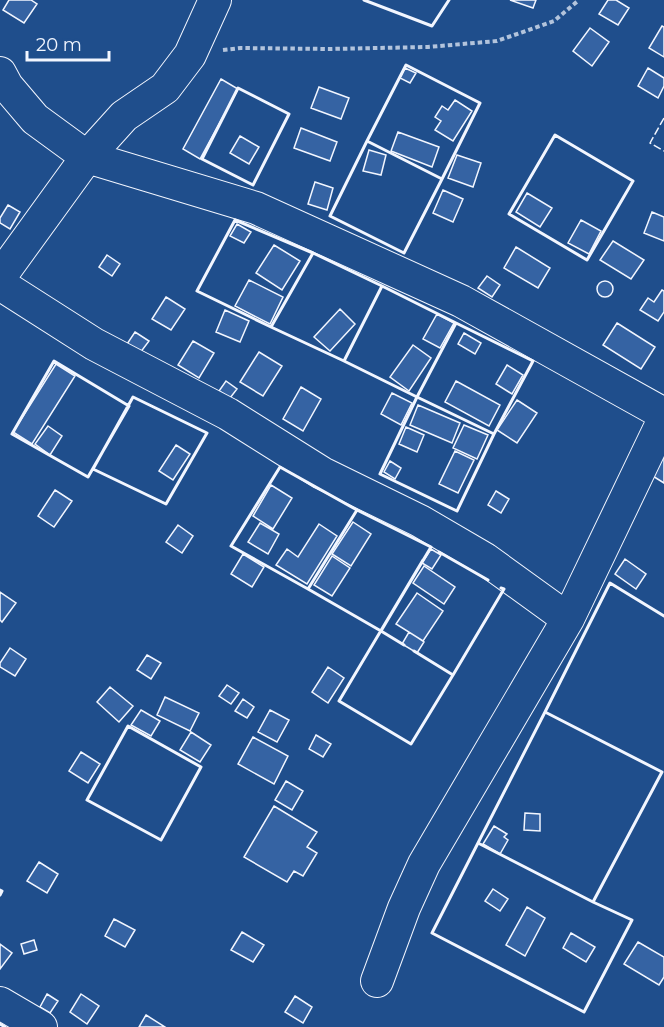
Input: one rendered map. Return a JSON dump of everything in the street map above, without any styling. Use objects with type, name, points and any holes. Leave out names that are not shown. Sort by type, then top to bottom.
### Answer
[{"type":"street","points":[[0,277],[87,157],[124,116],[165,88],[190,55],[215,0]]},
{"type":"street","points":[[0,73],[7,86],[35,119],[87,157],[267,213],[461,301],[664,414]]},
{"type":"street","points":[[0,284],[94,344],[228,414],[322,473],[420,521],[485,559],[568,618]]},
{"type":"street","points":[[377,981],[404,908],[424,864],[568,618],[664,419]]},
{"type":"street","points":[[0,1003],[41,1027]]},
{"type":"path","points":[[190,55],[241,48],[429,47],[497,41],[554,21],[579,0]]},
{"type":"building","points":[[9,0],[31,0],[37,4],[24,23],[3,10]]},
{"type":"building","points":[[510,0],[536,0],[533,8]]},
{"type":"building","points":[[608,0],[616,0],[629,8],[618,25],[599,14]]},
{"type":"building","points":[[662,26],[664,27],[664,57],[649,48]]},
{"type":"building","points":[[590,28],[609,42],[592,66],[573,51]]},
{"type":"building","points":[[405,68],[416,73],[410,83],[400,78]]},
{"type":"building","points":[[648,68],[664,78],[664,86],[658,98],[638,86]]},
{"type":"building","points":[[221,79],[238,89],[200,159],[183,149]]},
{"type":"building","points":[[319,87],[349,98],[341,119],[311,108]]},
{"type":"building","points":[[455,100],[472,111],[453,141],[435,130],[441,121],[435,117],[442,106],[448,110]]},
{"type":"building","points":[[301,128],[337,142],[330,161],[294,148]]},
{"type":"building","points":[[398,132],[439,147],[432,167],[391,151]]},
{"type":"building","points":[[240,136],[259,147],[249,164],[230,153]]},
{"type":"building","points":[[369,150],[386,155],[381,175],[363,171]]},
{"type":"building","points":[[457,155],[481,163],[473,187],[448,178]]},
{"type":"building","points":[[315,182],[333,188],[327,210],[308,204]]},
{"type":"building","points":[[443,190],[463,199],[453,222],[433,213]]},
{"type":"building","points":[[527,193],[552,208],[540,227],[516,212]]},
{"type":"building","points":[[8,205],[20,212],[10,229],[0,223],[0,218]]},
{"type":"building","points":[[652,212],[664,217],[664,241],[644,233]]},
{"type":"building","points":[[581,220],[601,231],[589,254],[568,243]]},
{"type":"building","points":[[237,224],[251,232],[244,243],[230,236]]},
{"type":"building","points":[[613,241],[644,260],[631,279],[600,260]]},
{"type":"building","points":[[274,245],[300,261],[282,290],[256,273]]},
{"type":"building","points":[[516,247],[550,268],[538,288],[504,268]]},
{"type":"building","points":[[107,255],[120,264],[112,276],[99,267]]},
{"type":"building","points":[[487,276],[500,285],[492,297],[478,288]]},
{"type":"building","points":[[249,280],[283,297],[270,324],[235,306]]},
{"type":"building","points":[[605,281],[613,289],[605,297],[597,289]]},
{"type":"building","points":[[662,290],[664,291],[664,312],[658,321],[640,310],[648,298],[654,302]]},
{"type":"building","points":[[166,297],[185,309],[171,330],[152,319]]},
{"type":"building","points":[[340,309],[355,324],[330,351],[314,337]]},
{"type":"building","points":[[225,310],[249,321],[240,342],[216,332]]},
{"type":"building","points":[[437,314],[454,323],[440,348],[423,339]]},
{"type":"building","points":[[617,323],[655,347],[641,369],[603,345]]},
{"type":"building","points":[[135,332],[149,341],[140,353],[127,344]]},
{"type":"building","points":[[464,333],[481,343],[475,354],[458,344]]},
{"type":"building","points":[[193,341],[214,353],[199,378],[178,365]]},
{"type":"building","points":[[413,345],[431,358],[409,391],[390,377]]},
{"type":"building","points":[[259,352],[282,366],[263,396],[240,382]]},
{"type":"building","points":[[56,364],[75,376],[32,444],[13,432]]},
{"type":"building","points":[[507,365],[523,375],[512,394],[496,384]]},
{"type":"building","points":[[226,381],[237,389],[230,398],[219,391]]},
{"type":"building","points":[[456,381],[500,405],[489,426],[445,402]]},
{"type":"building","points":[[301,387],[321,399],[303,431],[283,419]]},
{"type":"building","points":[[392,393],[412,403],[401,425],[381,414]]},
{"type":"building","points":[[517,400],[537,413],[517,443],[497,430]]},
{"type":"building","points":[[418,405],[460,423],[452,443],[410,425]]},
{"type":"building","points":[[464,425],[488,435],[477,459],[453,448]]},
{"type":"building","points":[[48,426],[62,436],[50,455],[35,444]]},
{"type":"building","points":[[406,427],[424,435],[417,452],[399,444]]},
{"type":"building","points":[[176,445],[190,454],[173,480],[159,471]]},
{"type":"building","points":[[455,451],[474,460],[458,493],[439,484]]},
{"type":"building","points":[[664,454],[664,483],[643,470]]},
{"type":"building","points":[[390,461],[401,468],[395,479],[384,472]]},
{"type":"building","points":[[271,485],[292,498],[273,529],[253,516]]},
{"type":"building","points":[[55,490],[72,501],[54,527],[38,516]]},
{"type":"building","points":[[496,491],[509,499],[501,513],[488,505]]},
{"type":"building","points":[[353,522],[371,534],[351,566],[332,554]]},
{"type":"building","points":[[260,523],[279,534],[268,554],[248,542]]},
{"type":"building","points":[[319,524],[337,536],[307,584],[276,565],[287,549],[298,557]]},
{"type":"building","points":[[178,525],[193,536],[182,553],[166,542]]},
{"type":"building","points":[[431,549],[441,555],[432,569],[422,563]]},
{"type":"building","points":[[243,554],[264,567],[252,587],[231,574]]},
{"type":"building","points":[[332,556],[350,568],[332,596],[314,585]]},
{"type":"building","points":[[625,559],[646,574],[636,589],[615,574]]},
{"type":"building","points":[[424,566],[455,587],[444,604],[413,583]]},
{"type":"building","points":[[0,592],[16,603],[2,622],[0,620]]},
{"type":"building","points":[[417,593],[443,611],[423,641],[396,624]]},
{"type":"building","points":[[409,632],[424,642],[417,653],[402,644]]},
{"type":"building","points":[[10,648],[26,659],[15,676],[0,667],[0,663]]},
{"type":"building","points":[[147,655],[161,663],[151,679],[137,670]]},
{"type":"building","points":[[328,667],[344,678],[328,703],[312,692]]},
{"type":"building","points":[[227,685],[239,693],[231,704],[219,696]]},
{"type":"building","points":[[110,687],[133,706],[119,722],[97,702]]},
{"type":"building","points":[[165,697],[199,713],[190,731],[157,715]]},
{"type":"building","points":[[243,699],[254,707],[247,718],[235,711]]},
{"type":"building","points":[[141,710],[160,721],[151,736],[131,725]]},
{"type":"building","points":[[270,710],[289,720],[277,742],[258,732]]},
{"type":"building","points":[[191,732],[211,745],[200,762],[180,750]]},
{"type":"building","points":[[316,735],[331,744],[323,757],[309,749]]},
{"type":"building","points":[[253,737],[288,756],[274,784],[238,764]]},
{"type":"building","points":[[81,752],[100,764],[88,783],[69,771]]},
{"type":"building","points":[[286,781],[303,791],[292,810],[275,800]]},
{"type":"building","points":[[274,806],[317,832],[307,847],[317,853],[303,876],[294,871],[287,882],[244,857]]},
{"type":"building","points":[[525,813],[540,814],[540,831],[524,830]]},
{"type":"building","points":[[494,826],[507,834],[504,837],[508,840],[500,854],[483,844]]},
{"type":"building","points":[[39,862],[58,874],[47,893],[27,881]]},
{"type":"building","points":[[493,889],[508,899],[500,911],[485,901]]},
{"type":"building","points":[[527,907],[545,918],[525,956],[506,945]]},
{"type":"building","points":[[114,919],[135,930],[125,947],[105,936]]},
{"type":"building","points":[[242,932],[264,945],[253,962],[231,950]]},
{"type":"building","points":[[571,933],[595,947],[586,962],[563,948]]},
{"type":"building","points":[[34,940],[37,950],[24,954],[21,944]]},
{"type":"building","points":[[638,942],[664,957],[664,977],[659,985],[624,964]]},
{"type":"building","points":[[0,944],[12,953],[0,969]]},
{"type":"building","points":[[47,994],[58,1001],[50,1013],[40,1007]]},
{"type":"building","points":[[81,994],[99,1006],[87,1024],[70,1012]]},
{"type":"building","points":[[295,996],[312,1007],[303,1023],[285,1012]]},
{"type":"building","points":[[146,1015],[165,1027],[139,1027]]},
{"type":"fence","points":[[664,118],[650,143],[664,151]]},
{"type":"wall","points":[[364,0],[432,26],[449,0]]},
{"type":"wall","points":[[406,65],[480,103],[442,179],[367,141],[406,65]]},
{"type":"wall","points":[[238,88],[289,114],[253,185],[202,159],[238,88]]},
{"type":"wall","points":[[555,135],[633,181],[587,260],[509,214],[555,135]]},
{"type":"wall","points":[[367,141],[442,179],[404,253],[330,216],[367,141]]},
{"type":"wall","points":[[235,220],[313,253],[271,327],[197,291],[235,220]]},
{"type":"wall","points":[[313,253],[382,286],[344,361],[271,327],[313,253]]},
{"type":"wall","points":[[382,286],[456,323],[417,397],[344,361],[382,286]]},
{"type":"wall","points":[[456,323],[533,361],[494,434],[417,397],[456,323]]},
{"type":"wall","points":[[54,361],[129,406],[88,477],[12,434],[54,361]]},
{"type":"wall","points":[[133,397],[207,433],[166,504],[93,469],[133,397]]},
{"type":"wall","points":[[417,397],[494,434],[457,511],[380,474],[417,397]]},
{"type":"wall","points":[[280,467],[357,510],[308,589],[231,546],[280,467]]},
{"type":"wall","points":[[357,510],[431,547],[381,631],[308,589],[357,510]]},
{"type":"wall","points":[[439,552],[488,580]]},
{"type":"wall","points":[[414,651],[453,675],[411,744],[339,701],[423,560]]},
{"type":"wall","points":[[547,713],[545,712],[610,583],[664,616]]},
{"type":"wall","points":[[414,651],[453,675],[504,589],[501,588]]},
{"type":"wall","points":[[381,631],[404,645]]},
{"type":"wall","points":[[381,631],[404,645]]},
{"type":"wall","points":[[545,712],[662,772],[593,902],[478,843],[545,712]]},
{"type":"wall","points":[[128,726],[201,767],[161,840],[87,800],[128,726]]},
{"type":"wall","points":[[478,843],[632,920],[584,1012],[432,933],[478,843]]},
{"type":"wall","points":[[0,890],[2,891],[0,895]]},
{"type":"wall","points":[[0,1024],[5,1027]]}]
